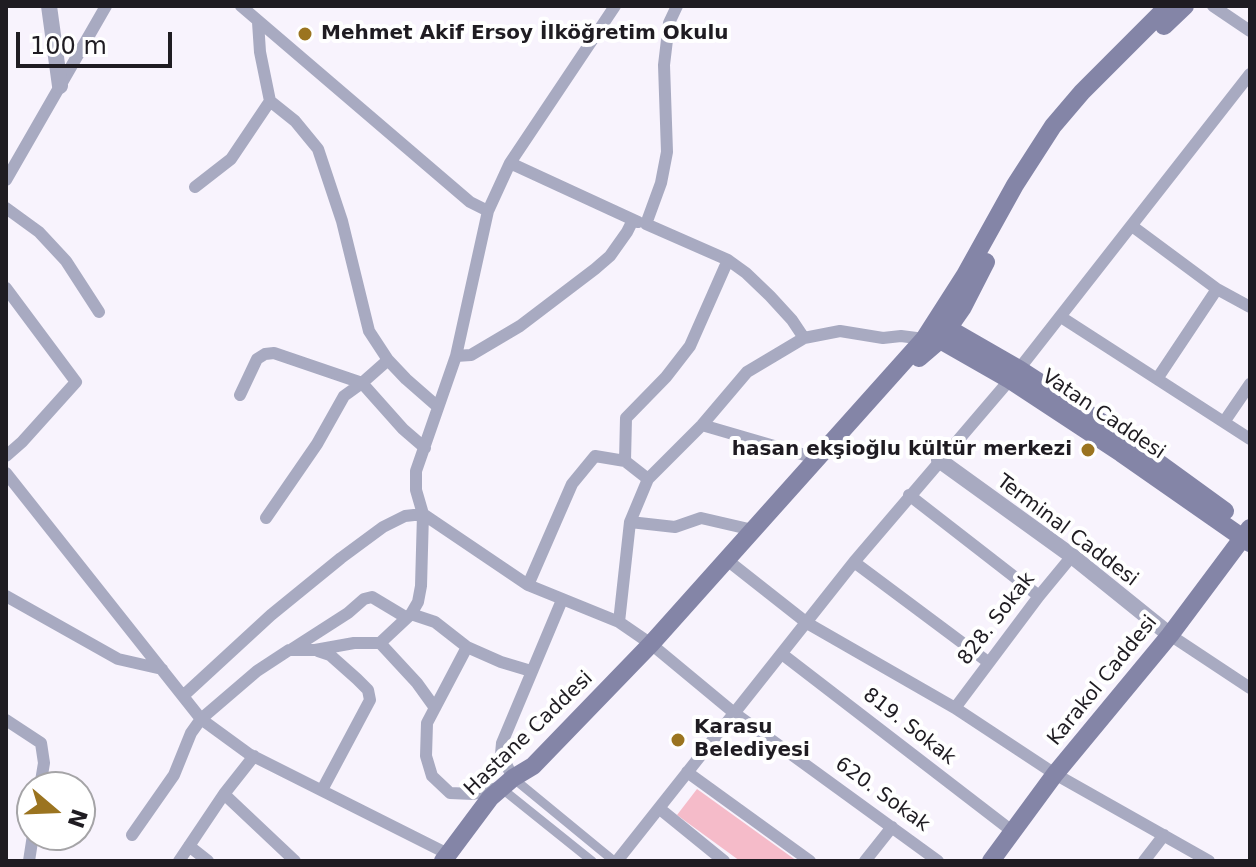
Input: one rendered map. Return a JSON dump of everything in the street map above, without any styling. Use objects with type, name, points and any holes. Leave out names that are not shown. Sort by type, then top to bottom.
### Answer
[{"type":"main road","points":[[731,563],[937,332],[1053,126],[1082,92],[1168,6]]},
{"type":"main road","points":[[731,563],[753,530],[818,455],[963,307],[1038,166],[1070,121],[1185,6]]},
{"type":"main road","name":"Vatan Caddesi","points":[[937,332],[1112,429],[1248,533]]},
{"type":"main road","name":"Karakol Caddesi","points":[[991,861],[1055,774],[1170,635],[1248,533]]},
{"type":"main road","name":"Hastane Caddesi","points":[[446,858],[506,782],[533,766],[656,647],[731,563]]},
{"type":"street","points":[[49,6],[60,86]]},
{"type":"street","points":[[6,180],[106,6]]},
{"type":"street","points":[[241,6],[470,202],[488,211]]},
{"type":"street","points":[[289,650],[380,643],[409,616],[418,602],[423,514],[416,490],[416,471],[456,356],[488,211],[510,163],[615,6]]},
{"type":"street","points":[[456,356],[471,355],[520,326],[610,256],[640,222],[661,183],[667,152],[664,65],[669,23],[677,6]]},
{"type":"street","points":[[1213,6],[1250,31]]},
{"type":"street","points":[[258,22],[260,52],[270,101],[295,121],[318,149],[342,221],[369,331],[388,360],[438,407]]},
{"type":"street","points":[[506,782],[616,861],[854,562],[1061,317],[1250,74]]},
{"type":"street","points":[[195,187],[231,159],[270,101]]},
{"type":"street","points":[[510,163],[728,260],[770,296],[804,338]]},
{"type":"street","points":[[6,208],[39,232],[66,261],[99,312]]},
{"type":"street","points":[[1132,226],[1217,289],[1250,307]]},
{"type":"street","points":[[625,461],[626,418],[666,377],[690,346],[728,260]]},
{"type":"street","points":[[6,288],[76,382],[6,456]]},
{"type":"street","points":[[1157,379],[1217,289]]},
{"type":"street","points":[[1061,317],[1250,439]]},
{"type":"street","points":[[619,622],[630,522],[648,479],[702,425],[747,372],[804,338],[840,331],[883,338],[937,332]]},
{"type":"street","points":[[240,395],[257,359],[274,353],[362,383],[403,429],[425,448]]},
{"type":"street","points":[[266,518],[317,444],[344,396],[388,360]]},
{"type":"street","points":[[1224,422],[1250,384]]},
{"type":"street","points":[[702,425],[805,455],[818,455]]},
{"type":"street","points":[[528,585],[572,484],[595,456],[625,461],[648,479]]},
{"type":"street","name":"Terminal Caddesi","points":[[939,460],[1072,556],[1170,635]]},
{"type":"street","points":[[6,473],[201,719],[254,756],[446,858]]},
{"type":"street","points":[[909,495],[1039,596]]},
{"type":"street","points":[[183,696],[271,615],[341,558],[383,527],[405,516],[423,514]]},
{"type":"street","name":"620. Sokak","points":[[423,514],[528,585],[619,622],[656,647],[733,712],[938,861]]},
{"type":"street","points":[[630,522],[675,527],[701,518],[753,530]]},
{"type":"street","name":"828. Sokak","points":[[955,708],[1072,556]]},
{"type":"street","points":[[854,562],[988,662]]},
{"type":"street","points":[[731,563],[807,623],[955,708],[1055,774],[1209,861]]},
{"type":"street","points":[[6,596],[118,659],[162,669]]},
{"type":"street","points":[[132,835],[174,775],[191,733],[201,719],[257,671],[348,613],[364,599],[372,597],[409,616],[435,622],[467,647],[531,671]]},
{"type":"street","points":[[562,600],[502,743],[501,754],[506,782],[592,861]]},
{"type":"street","points":[[1170,635],[1250,688]]},
{"type":"street","points":[[380,643],[417,683],[435,708]]},
{"type":"street","points":[[467,647],[427,723],[426,756],[432,776],[450,793],[473,794],[506,782]]},
{"type":"street","points":[[315,650],[330,655],[348,671],[368,690],[370,700],[322,790]]},
{"type":"street","name":"819. Sokak","points":[[782,654],[1012,831]]},
{"type":"street","points":[[6,720],[41,743],[43,771]]},
{"type":"street","points":[[179,861],[254,756]]},
{"type":"street","points":[[687,772],[810,861]]},
{"type":"street","points":[[224,794],[295,861]]},
{"type":"street","points":[[660,809],[724,861]]},
{"type":"street","points":[[865,861],[892,827]]},
{"type":"street","points":[[1144,861],[1164,835]]},
{"type":"street","points":[[189,846],[208,861]]},
{"type":"shaded area","points":[[697,789],[797,861],[740,861],[677,815]]},
{"type":"place","name":"Mehmet Akif Ersoy İlköğretim Okulu","points":[[305,34]]},
{"type":"place","name":"hasan ekşioğlu kültür merkezi","points":[[1088,450]]},
{"type":"place","name":"Karasu Belediyesi","points":[[678,740]]}]
